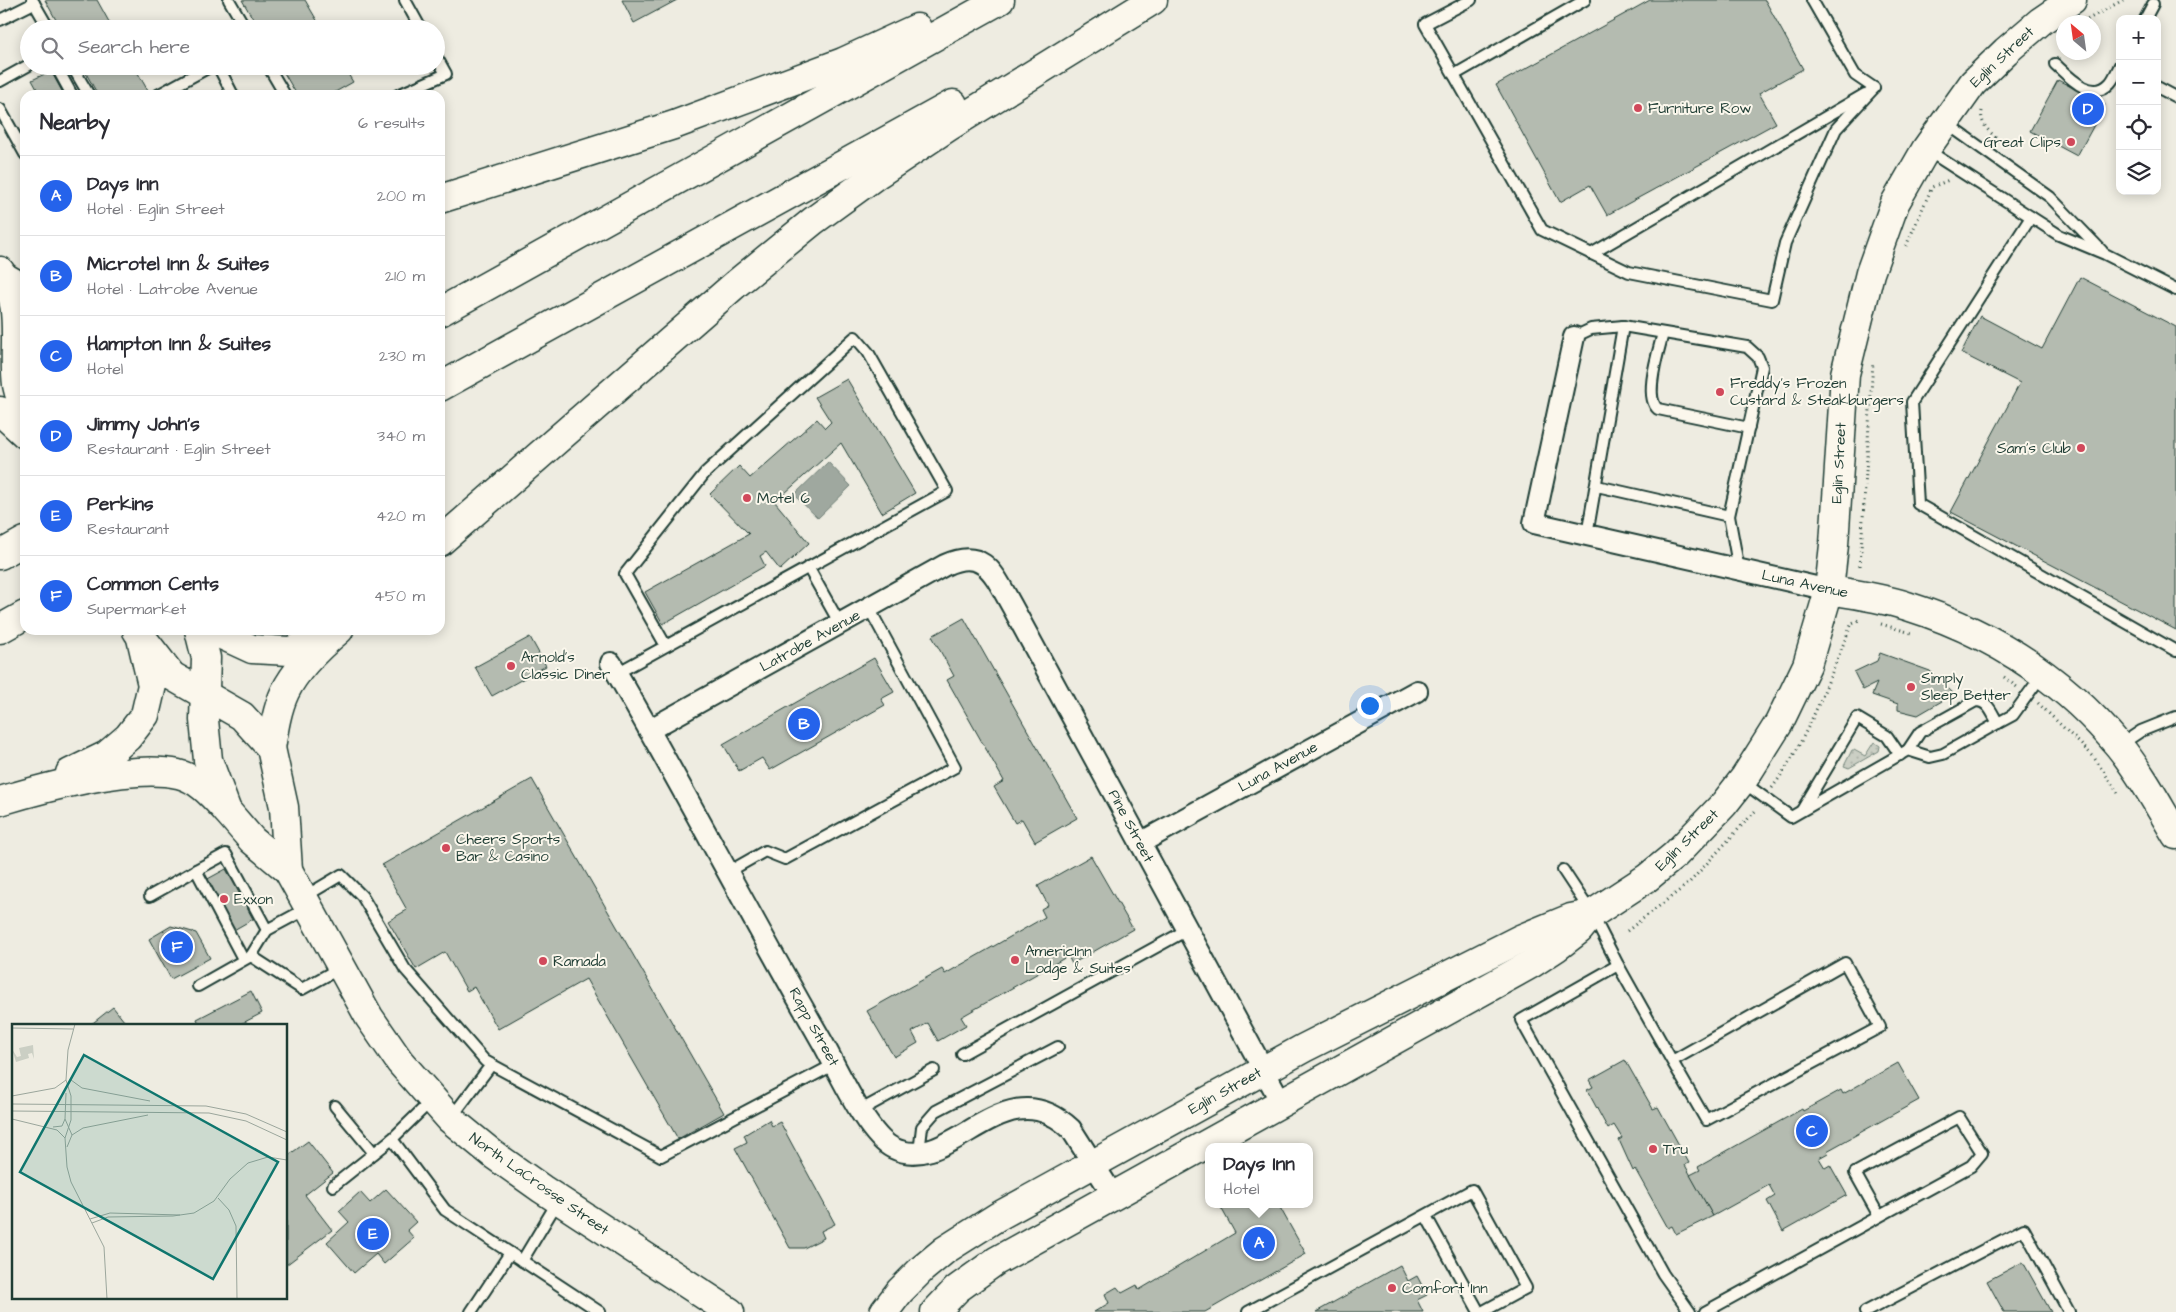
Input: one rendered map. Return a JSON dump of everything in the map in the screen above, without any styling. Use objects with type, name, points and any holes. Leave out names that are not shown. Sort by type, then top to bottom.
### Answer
[{"type":"main road","points":[[445,197],[674,125],[746,99],[844,62],[980,0]]},
{"type":"main road","points":[[445,309],[1000,0]]},
{"type":"main road","points":[[445,384],[1145,0]]},
{"type":"main road","points":[[445,538],[737,283],[813,221],[879,173],[948,127],[1153,0]]},
{"type":"main road","name":"Eglin Street","points":[[1207,1143],[1531,964],[1572,935],[1592,914],[1647,878],[1675,855],[1724,804],[1742,781],[1775,730],[1794,696],[1816,636],[1829,590],[1834,545],[1845,374],[1870,273],[1894,203],[1926,149],[1973,83],[2041,21],[2072,0]]},
{"type":"main road","points":[[10,279],[15,310],[14,350],[20,396]]},
{"type":"main road","points":[[0,411],[20,429]]},
{"type":"main road","points":[[0,554],[20,544]]},
{"type":"main road","name":"Luna Avenue","points":[[1829,590],[1905,606],[1960,625],[2011,652],[2043,673],[2076,700],[2119,746],[2138,772],[2176,835]]},
{"type":"main road","points":[[0,629],[20,619]]},
{"type":"main road","points":[[9,798],[99,759],[128,737],[145,715],[152,685],[139,635]]},
{"type":"main road","name":"North LaCrosse Street","points":[[140,635],[172,676],[242,716],[271,748],[284,807],[288,870]]},
{"type":"main road","name":"North LaCrosse Street","points":[[200,635],[206,658],[204,720],[208,760],[227,811],[252,840],[288,870],[341,968],[385,1041],[441,1110],[494,1155],[714,1305]]},
{"type":"main road","points":[[221,635],[252,649],[290,651],[330,635]]},
{"type":"main road","points":[[271,748],[274,724],[286,690],[304,666],[334,635]]},
{"type":"main road","points":[[9,798],[124,772],[153,772],[179,774],[201,784],[227,811]]},
{"type":"main road","name":"Eglin Street","points":[[884,1312],[911,1280],[945,1250],[997,1217],[1263,1069],[1520,939],[1570,918],[1592,914]]},
{"type":"main road","name":"Eglin Street","points":[[935,1312],[957,1289],[996,1261],[1205,1144]]},
{"type":"street","name":"Luna Avenue","points":[[1574,337],[1534,523],[1829,590]]},
{"type":"street","name":"Latrobe Avenue","points":[[649,730],[958,559],[973,558]]},
{"type":"street","name":"Pine Street","points":[[973,558],[983,564],[997,580],[1281,1102]]},
{"type":"street","name":"Rapp Street","points":[[614,668],[875,1133],[894,1149],[918,1153],[942,1146],[993,1117],[1017,1110],[1029,1110],[1051,1115],[1062,1121],[1070,1129],[1095,1164],[1113,1195]]},
{"type":"street","name":"Luna Avenue","points":[[1140,843],[1417,691]]},
{"type":"lane","points":[[229,0],[241,20]]},
{"type":"lane","points":[[405,0],[416,20]]},
{"type":"lane","points":[[1471,0],[1425,24],[1542,230],[1630,272],[1772,300],[1785,243],[1836,130],[1874,88]]},
{"type":"lane","points":[[1454,75],[1585,0]]},
{"type":"lane","points":[[1812,0],[1855,75],[1874,88]]},
{"type":"lane","points":[[0,20],[33,2],[44,20]]},
{"type":"lane","points":[[2147,15],[2153,4]]},
{"type":"lane","points":[[2055,64],[2075,82],[2092,90],[2101,90],[2110,83],[2116,72]]},
{"type":"lane","points":[[0,81],[20,69]]},
{"type":"lane","points":[[61,75],[69,90]]},
{"type":"lane","points":[[77,75],[86,90]]},
{"type":"lane","points":[[167,90],[195,75]]},
{"type":"lane","points":[[223,75],[230,90]]},
{"type":"lane","points":[[273,75],[282,90]]},
{"type":"lane","points":[[409,90],[444,75]]},
{"type":"lane","points":[[1591,254],[1874,88]]},
{"type":"lane","points":[[2161,89],[2176,97]]},
{"type":"lane","points":[[0,108],[20,145]]},
{"type":"lane","points":[[1945,122],[2050,197],[2105,254]]},
{"type":"lane","points":[[1926,149],[2059,235],[2105,254],[2176,290]]},
{"type":"lane","points":[[2031,217],[1912,402],[1918,504],[2176,651]]},
{"type":"lane","points":[[1587,535],[1623,326]]},
{"type":"lane","points":[[1574,337],[1591,329],[1623,326],[1747,347],[1758,357],[1762,367],[1729,516],[1740,570]]},
{"type":"lane","points":[[1663,333],[1650,393],[1653,405],[1658,409],[1749,428]]},
{"type":"lane","points":[[614,668],[666,646],[946,490],[868,352],[855,337],[705,473],[626,574],[666,646]]},
{"type":"lane","points":[[1596,486],[1729,516]]},
{"type":"lane","points":[[808,567],[840,624]]},
{"type":"lane","points":[[728,872],[765,851],[786,859],[955,767],[869,608]]},
{"type":"lane","points":[[1802,811],[1856,718],[1887,736],[1904,753],[1930,757],[1943,754],[2013,715],[2043,673]]},
{"type":"lane","points":[[1742,781],[1791,817],[1904,753],[1920,732],[1976,701],[1982,701],[1987,704],[1998,723]]},
{"type":"lane","points":[[2119,746],[2142,730],[2176,717]]},
{"type":"lane","points":[[150,896],[226,854],[267,930]]},
{"type":"lane","points":[[196,870],[247,957],[302,989],[341,968]]},
{"type":"lane","points":[[1563,870],[1592,914],[1618,965],[1672,1061],[1706,1120],[1880,1027],[1845,963],[1672,1061]]},
{"type":"lane","points":[[198,986],[247,957],[267,930],[341,875],[362,896],[405,969],[485,1062],[661,1156],[835,1064]]},
{"type":"lane","points":[[962,1054],[1187,930]]},
{"type":"lane","points":[[1618,965],[1521,1020],[1663,1274],[1690,1312]]},
{"type":"lane","points":[[918,1153],[922,1127],[936,1111],[1058,1047]]},
{"type":"lane","points":[[333,1186],[392,1139],[441,1110],[491,1065]]},
{"type":"lane","points":[[861,1110],[934,1070]]},
{"type":"lane","points":[[335,1106],[374,1154]]},
{"type":"lane","points":[[1705,1312],[1971,1166],[1982,1153],[1959,1116],[1856,1173],[1879,1216]]},
{"type":"lane","points":[[392,1139],[445,1210],[600,1312]]},
{"type":"lane","points":[[1248,1312],[1472,1190],[1526,1288],[1480,1312],[1426,1216]]},
{"type":"lane","points":[[522,1261],[559,1200]]},
{"type":"lane","points":[[1865,1312],[2024,1230],[2069,1312]]},
{"type":"lane","points":[[471,1312],[510,1254]]},
{"type":"path","points":[[2096,15],[2123,0]]},
{"type":"path","points":[[1985,106],[1981,112],[1984,124],[1988,132],[1997,138],[2003,163]]},
{"type":"path","points":[[1904,251],[1932,187],[1952,179]]},
{"type":"path","points":[[1860,566],[1873,355]]},
{"type":"shaded area","points":[[828,462],[851,486],[818,518],[794,495]]},
{"type":"shaded area","points":[[1874,742],[1880,746],[1879,751],[1849,768],[1844,766],[1852,750],[1865,756]]},
{"type":"building","points":[[45,0],[97,0],[108,20],[56,20]]},
{"type":"building","points":[[242,0],[305,0],[317,20],[254,20]]},
{"type":"building","points":[[622,0],[677,0],[634,23]]},
{"type":"building","name":"Furniture Row","points":[[1650,0],[1765,0],[1803,69],[1759,93],[1776,123],[1607,215],[1590,185],[1560,202],[1496,85]]},
{"type":"building","points":[[43,75],[53,75],[61,90],[37,90],[32,80]]},
{"type":"building","points":[[87,75],[139,75],[147,90],[95,90]]},
{"type":"building","points":[[285,75],[349,75],[353,82],[339,90],[294,90]]},
{"type":"building","points":[[2058,80],[2105,105],[2077,156],[2030,131]]},
{"type":"building","name":"Sam's Club","points":[[2080,277],[2176,327],[2176,630],[1951,512],[2020,383],[1961,353],[1980,316],[2042,349]]},
{"type":"building","name":"Motel 6","points":[[847,379],[915,493],[882,513],[841,443],[775,502],[809,543],[780,570],[766,552],[760,556],[765,566],[663,624],[645,592],[749,534],[710,494],[739,466],[750,478],[817,419],[825,428],[831,422],[815,397]]},
{"type":"building","points":[[964,618],[1077,818],[1035,842],[1022,819],[1015,823],[994,787],[1004,781],[947,680],[954,676],[932,636]]},
{"type":"building","name":"Arnold's Classic Diner","points":[[530,637],[546,666],[492,696],[475,667]]},
{"type":"building","name":"Simply Sleep Better","points":[[1880,653],[1930,671],[1954,694],[1918,715],[1898,710],[1898,704],[1872,695],[1877,683],[1863,690],[1854,672],[1877,661]]},
{"type":"building","points":[[874,658],[894,692],[881,699],[885,705],[770,770],[762,758],[739,771],[723,744]]},
{"type":"building","name":"Ramada","points":[[532,779],[724,1113],[678,1139],[586,979],[498,1029],[474,987],[467,991],[445,952],[416,969],[388,921],[407,910],[382,865]]},
{"type":"building","name":"AmericInn Lodge & Suites","points":[[1091,856],[1133,929],[1072,964],[1068,956],[961,1017],[966,1025],[938,1041],[928,1023],[912,1032],[918,1043],[894,1057],[867,1011],[942,969],[945,974],[1045,917],[1041,909],[1048,905],[1038,886]]},
{"type":"building","points":[[226,869],[253,919],[232,931],[204,881]]},
{"type":"building","points":[[171,926],[196,933],[210,958],[171,979],[149,939]]},
{"type":"building","points":[[251,991],[262,1013],[241,1024],[199,1024],[197,1019]]},
{"type":"building","points":[[113,1007],[126,1024],[92,1024]]},
{"type":"building","name":"Tru","points":[[1625,1060],[1653,1109],[1658,1107],[1689,1163],[1685,1165],[1713,1216],[1676,1234],[1672,1226],[1668,1228],[1635,1169],[1633,1171],[1619,1140],[1622,1138],[1614,1125],[1608,1129],[1587,1090],[1593,1087],[1589,1080]]},
{"type":"building","points":[[1898,1063],[1919,1100],[1827,1151],[1828,1153],[1819,1158],[1825,1168],[1830,1165],[1847,1195],[1783,1231],[1767,1201],[1775,1196],[1769,1185],[1713,1216],[1690,1175],[1700,1170],[1698,1167],[1802,1109],[1803,1111],[1841,1090],[1843,1094]]},
{"type":"building","points":[[769,1120],[772,1126],[780,1122],[835,1224],[821,1231],[824,1238],[804,1248],[790,1248],[735,1148],[747,1142],[744,1135]]},
{"type":"building","points":[[308,1141],[333,1173],[305,1195],[332,1230],[288,1263],[288,1156]]},
{"type":"building","points":[[386,1189],[416,1222],[407,1230],[414,1238],[384,1264],[376,1254],[354,1273],[327,1242],[349,1222],[339,1211],[360,1192],[370,1203]]},
{"type":"building","points":[[1221,1208],[1280,1208],[1306,1254],[1205,1312],[1094,1312],[1109,1303],[1105,1294],[1117,1287],[1122,1293],[1137,1285],[1139,1290],[1235,1233]]},
{"type":"building","points":[[2023,1262],[2051,1312],[2004,1312],[1987,1281]]},
{"type":"building","name":"Comfort Inn","points":[[1400,1265],[1408,1281],[1417,1276],[1427,1295],[1417,1300],[1423,1312],[1316,1312]]},
{"type":"place","name":"Furniture Row","points":[[1638,108]]},
{"type":"place","name":"Jimmy John's","points":[[2088,109]]},
{"type":"place","name":"Great Clips","points":[[2071,142]]},
{"type":"place","name":"Freddy's Frozen Custard & Steakburgers","points":[[1720,392]]},
{"type":"place","name":"Sam's Club","points":[[2081,448]]},
{"type":"place","name":"Motel 6","points":[[747,498]]},
{"type":"place","name":"Arnold's Classic Diner","points":[[511,666]]},
{"type":"place","name":"Simply Sleep Better","points":[[1911,687]]},
{"type":"place","name":"Microtel Inn & Suites","points":[[804,724]]},
{"type":"place","name":"Cheers Sports Bar & Casino","points":[[446,848]]},
{"type":"place","name":"Exxon","points":[[224,899]]},
{"type":"place","name":"Common Cents","points":[[177,947]]},
{"type":"place","name":"AmericInn Lodge & Suites","points":[[1015,960]]},
{"type":"place","name":"Ramada","points":[[543,961]]},
{"type":"place","name":"Hampton Inn & Suites","points":[[1812,1131]]},
{"type":"place","name":"Tru","points":[[1653,1149]]},
{"type":"place","name":"Perkins","points":[[373,1234]]},
{"type":"place","name":"Days Inn","points":[[1259,1243]]},
{"type":"place","name":"Comfort Inn","points":[[1392,1288]]}]
